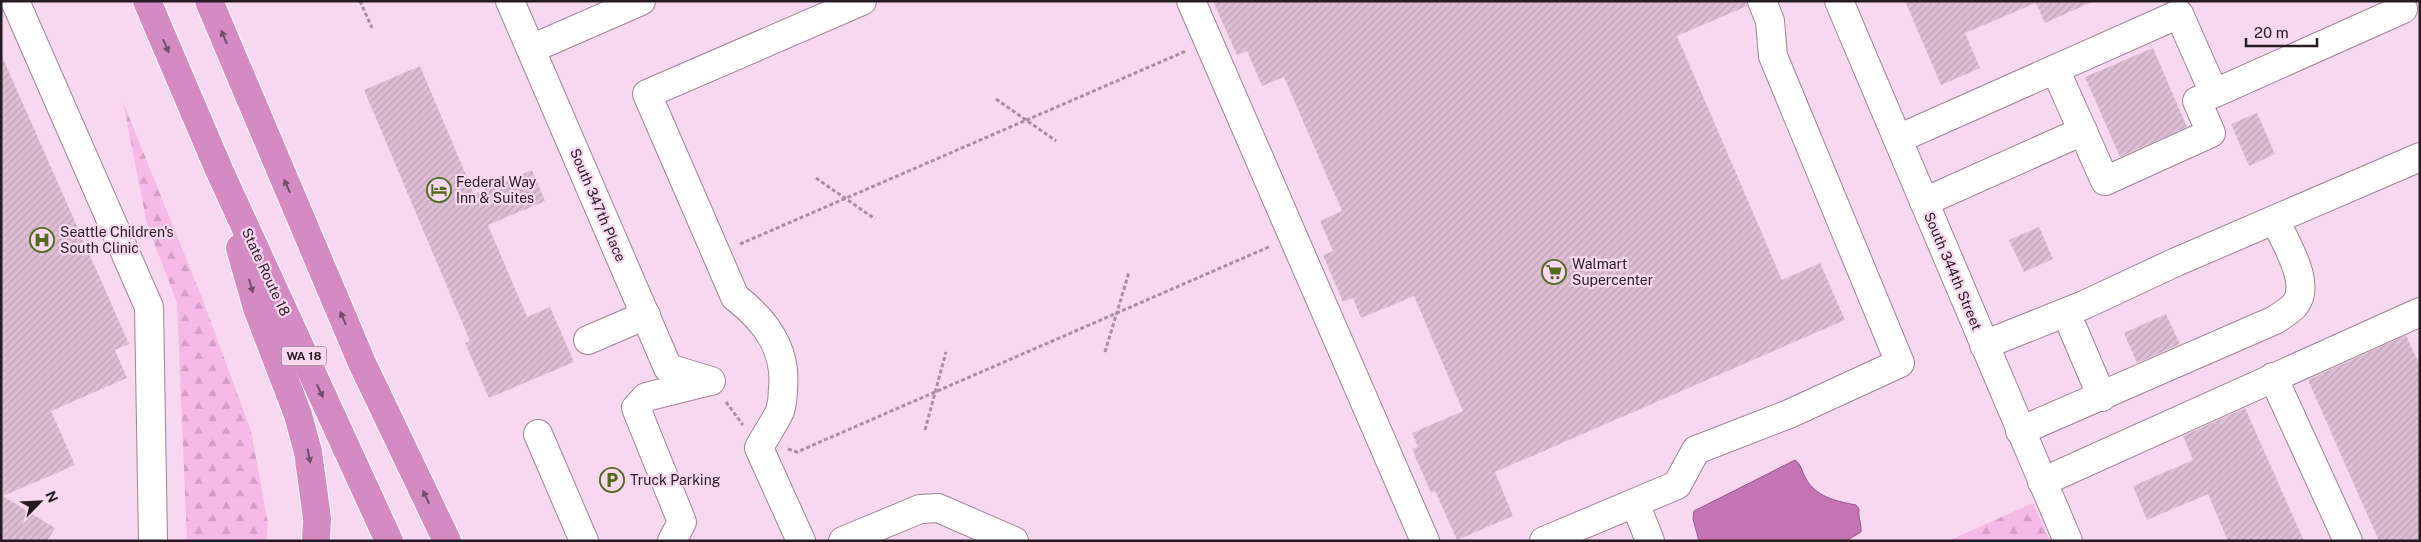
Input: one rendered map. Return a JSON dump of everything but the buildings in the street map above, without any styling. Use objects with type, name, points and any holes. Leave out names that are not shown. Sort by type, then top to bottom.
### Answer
[{"type":"highway","name":"State Route 18","points":[[147,1],[220,172],[389,541]]},
{"type":"highway","points":[[210,1],[362,363],[447,541]]},
{"type":"highway","points":[[220,172],[257,308],[298,414],[308,452],[316,510],[316,541]]},
{"type":"street","name":"South 347th Place","points":[[510,1],[668,368],[711,381]]},
{"type":"street","points":[[531,49],[641,1]]},
{"type":"street","points":[[801,541],[759,448],[780,411],[785,370],[776,344],[755,312],[736,296],[647,94],[862,1]]},
{"type":"street","points":[[1191,1],[1425,541]]},
{"type":"street","points":[[1544,541],[1677,485],[1696,450],[1789,414],[1900,363],[1773,56],[1770,21],[1762,1]]},
{"type":"street","name":"South 344th Street","points":[[1839,1],[2068,541]]},
{"type":"street","points":[[2056,69],[2105,180],[2211,133],[2196,101],[2402,9],[2399,1]]},
{"type":"street","points":[[1898,139],[2179,14],[2214,93]]},
{"type":"street","points":[[13,17],[149,307],[153,541]]},
{"type":"street","points":[[1924,202],[2083,131]]},
{"type":"street","points":[[1984,345],[2084,305],[2176,262],[2420,157]]},
{"type":"street","points":[[2020,431],[2276,320],[2294,306],[2302,291],[2299,274],[2275,220]]},
{"type":"street","points":[[2042,482],[2420,312]]},
{"type":"street","points":[[588,340],[646,314]]},
{"type":"street","points":[[2073,329],[2102,396]]},
{"type":"street","points":[[2274,377],[2348,541]]},
{"type":"street","points":[[672,541],[682,522],[636,408],[646,396],[711,381]]},
{"type":"street","points":[[538,434],[584,541]]},
{"type":"street","points":[[1635,503],[1650,541]]},
{"type":"street","points":[[843,541],[920,509],[938,508],[1014,541]]},
{"type":"path","points":[[360,1],[372,28]]},
{"type":"path","points":[[716,254],[1207,41]]},
{"type":"path","points":[[996,99],[1056,141]]},
{"type":"path","points":[[816,178],[875,219]]},
{"type":"path","points":[[711,381],[744,426],[763,439],[797,452],[1293,237]]},
{"type":"path","points":[[1105,352],[1129,272]]},
{"type":"path","points":[[925,430],[946,352]]},
{"type":"green space","points":[[123,102],[202,298],[251,431],[268,523],[267,541],[187,541],[177,303],[147,224]]},
{"type":"green space","points":[[2033,503],[2050,541],[1948,541]]},
{"type":"shaded area","points":[[1795,460],[1809,484],[1820,494],[1834,500],[1856,505],[1859,509],[1861,532],[1846,541],[1699,541],[1693,519],[1694,511]]},
{"type":"place","name":"Federal Way Inn & Suites","points":[[439,190]]},
{"type":"place","name":"Seattle Children's South Clinic","points":[[42,240]]},
{"type":"place","name":"Walmart Supercenter","points":[[1554,272]]},
{"type":"place","name":"Truck Parking","points":[[612,480]]}]
